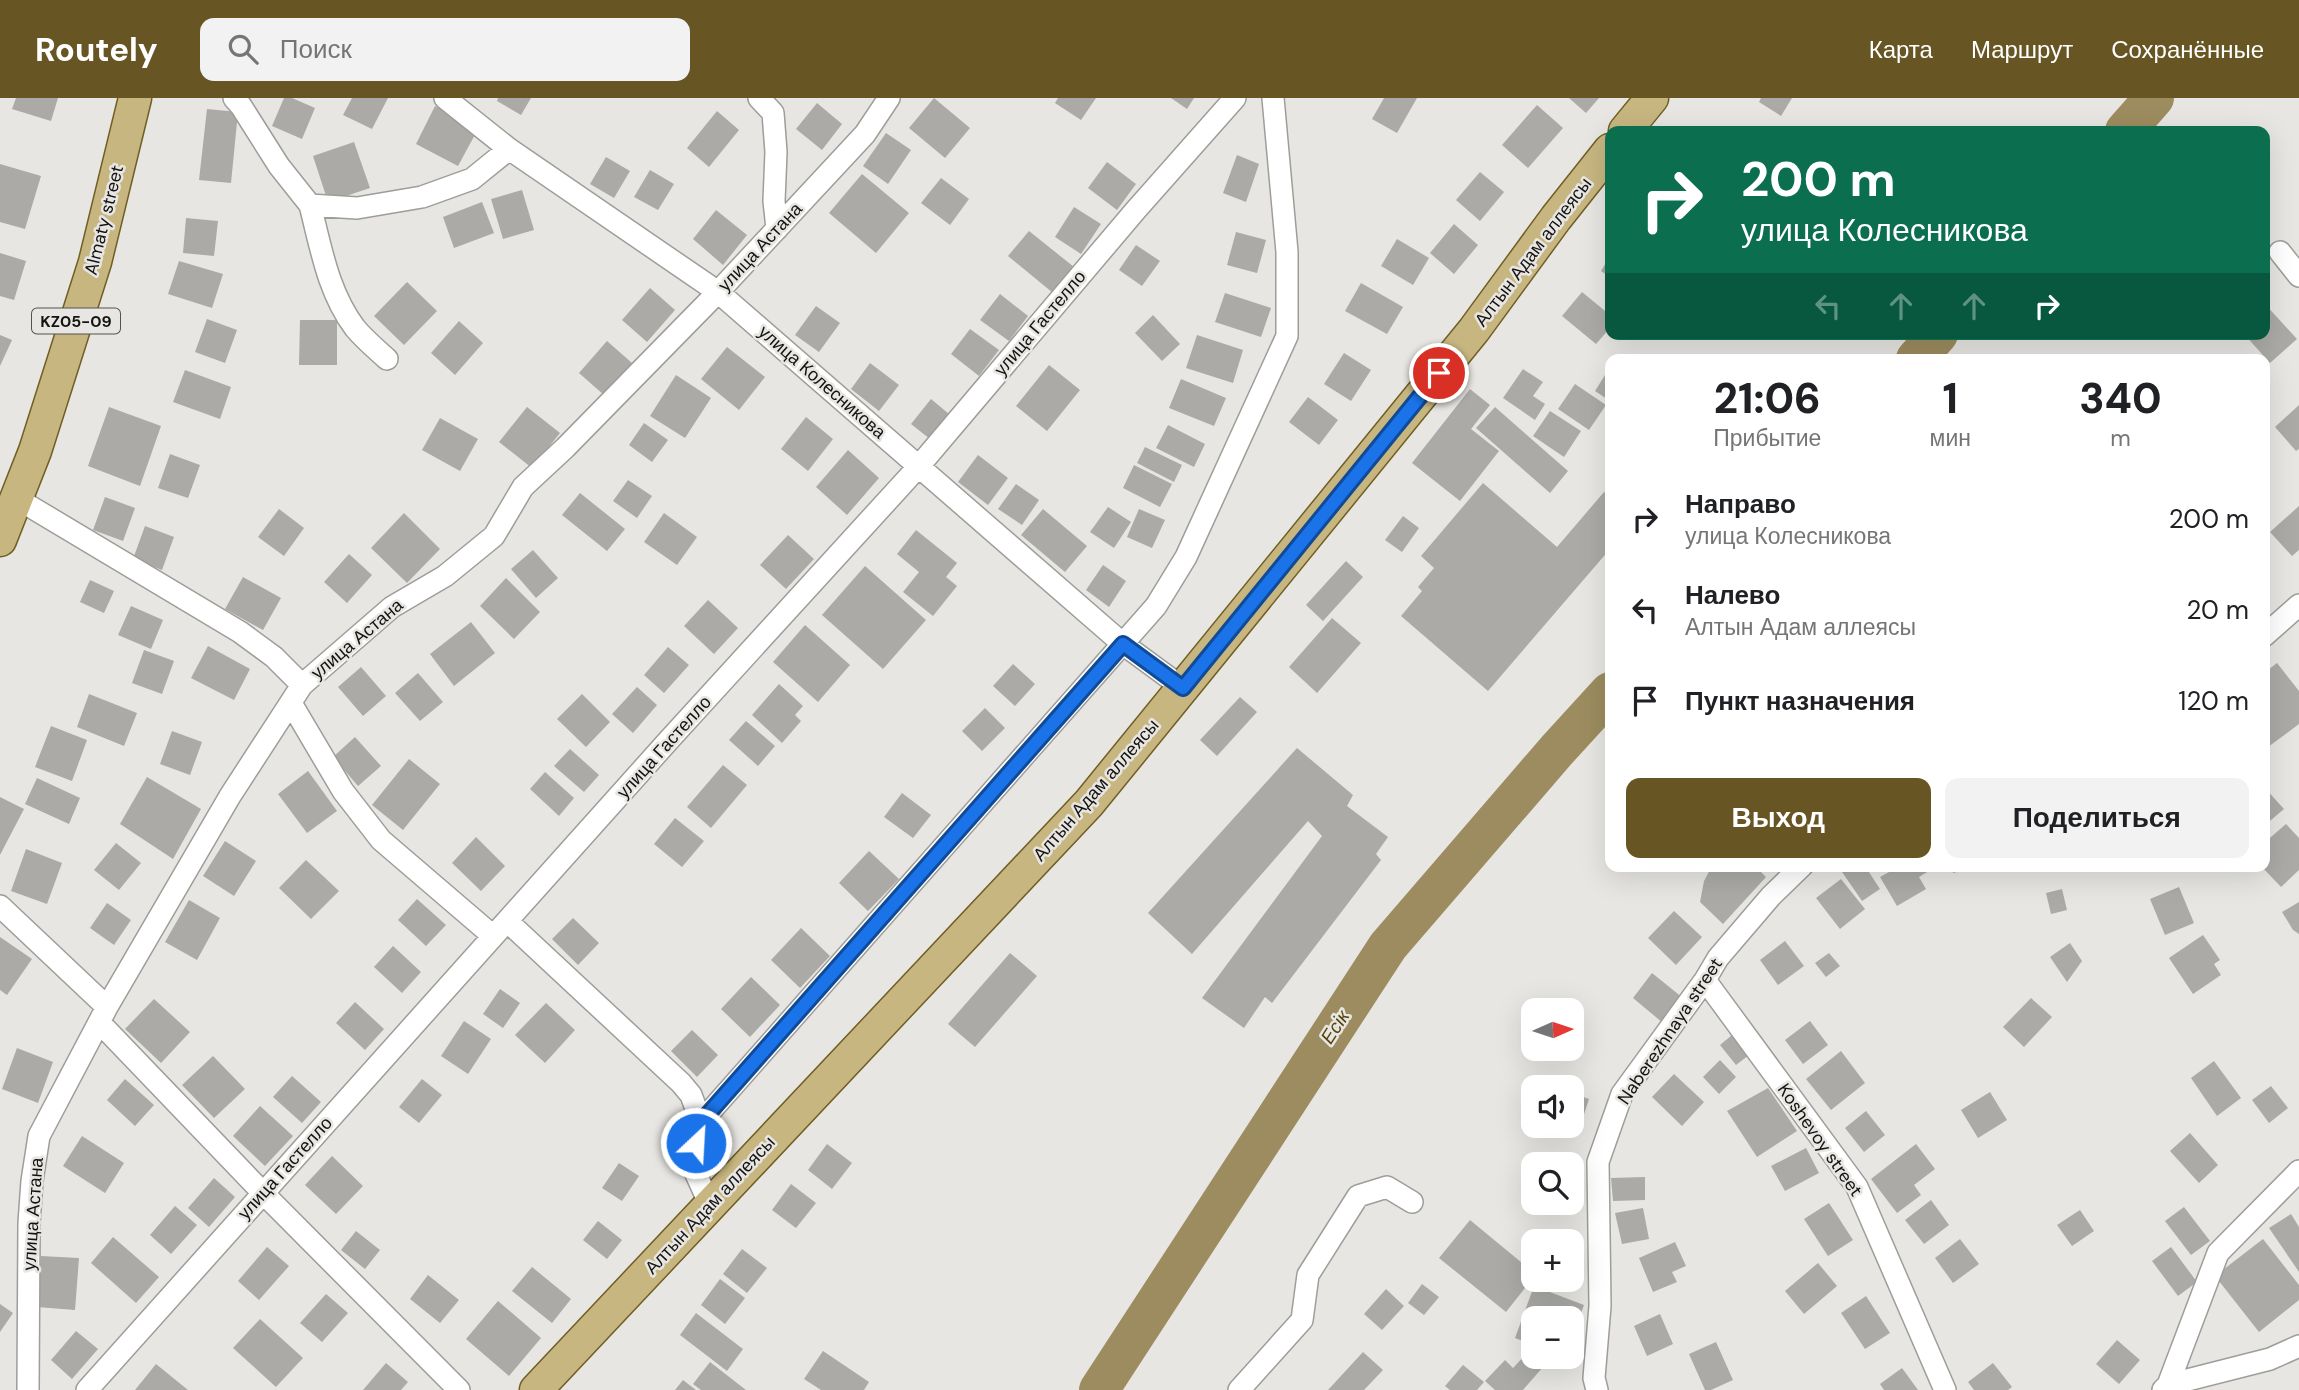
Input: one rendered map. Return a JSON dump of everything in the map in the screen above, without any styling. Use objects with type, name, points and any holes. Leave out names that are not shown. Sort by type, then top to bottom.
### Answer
[{"type":"main road","name":"Almaty street","points":[[0,540],[35,451],[95,262],[135,98]]},
{"type":"main road","points":[[1629,126],[1652,98]]},
{"type":"main road","name":"Алтын Адам аллеясы","points":[[536,1390],[1089,803],[1474,330],[1605,156]]},
{"type":"street","points":[[234,98],[242,106],[279,166],[310,205],[330,280],[339,303],[356,330],[387,359]]},
{"type":"street","name":"улица Колесникова","points":[[445,98],[509,149],[718,292],[1123,644],[1183,688]]},
{"type":"street","points":[[759,98],[773,113],[777,229]]},
{"type":"street","name":"улица Астана","points":[[29,1390],[29,1223],[39,1136],[103,1014],[230,796],[302,685],[392,607],[445,576],[494,536],[523,487],[565,448],[718,292],[865,134],[889,98]]},
{"type":"street","name":"улица Гастелло","points":[[87,1390],[919,466],[1135,211],[1235,98]]},
{"type":"street","points":[[710,1205],[691,1164],[701,1122],[1156,606],[1186,557],[1287,335],[1287,251],[1273,98]]},
{"type":"street","points":[[310,205],[357,208],[422,197],[472,179],[509,149]]},
{"type":"street","points":[[2280,252],[2299,276]]},
{"type":"street","points":[[16,498],[240,632],[274,657],[302,685]]},
{"type":"street","points":[[2270,631],[2299,605]]},
{"type":"street","points":[[290,704],[343,791],[381,840],[500,929],[681,1083],[691,1095],[701,1122]]},
{"type":"street","name":"Naberezhnaya street","points":[[1597,1390],[1594,1378],[1600,1306],[1598,1162],[1622,1094],[1718,958],[1771,896],[1796,872]]},
{"type":"street","points":[[0,906],[103,1014],[263,1193],[458,1390]]},
{"type":"street","name":"Koshevoy street","points":[[1705,980],[1857,1187],[1945,1390]]},
{"type":"street","points":[[2165,1387],[2218,1253],[2299,1171]]},
{"type":"street","points":[[1239,1390],[1303,1320],[1308,1275],[1358,1196],[1387,1187],[1412,1202]]},
{"type":"street","points":[[2165,1387],[2270,1359],[2299,1346]]},
{"type":"building","points":[[16,98],[58,98],[51,121],[12,109]]},
{"type":"building","points":[[284,98],[292,98],[315,108],[302,139],[272,126]]},
{"type":"building","points":[[352,98],[388,98],[372,129],[343,115]]},
{"type":"building","points":[[498,98],[531,98],[521,115],[497,101]]},
{"type":"building","points":[[934,98],[970,128],[945,158],[909,128]]},
{"type":"building","points":[[1058,98],[1096,98],[1081,120],[1055,103]]},
{"type":"building","points":[[1171,98],[1194,98],[1187,109]]},
{"type":"building","points":[[1384,98],[1417,98],[1397,133],[1372,119]]},
{"type":"building","points":[[1569,98],[1599,98],[1586,113]]},
{"type":"building","points":[[1761,98],[1792,98],[1781,116],[1759,102]]},
{"type":"building","points":[[817,103],[842,124],[822,150],[796,129]]},
{"type":"building","points":[[1537,105],[1563,128],[1528,168],[1502,145]]},
{"type":"building","points":[[435,106],[478,129],[458,166],[416,144]]},
{"type":"building","points":[[207,109],[238,112],[231,183],[199,180]]},
{"type":"building","points":[[717,111],[739,130],[709,167],[687,148]]},
{"type":"building","points":[[886,133],[911,150],[888,184],[863,166]]},
{"type":"building","points":[[354,142],[370,188],[328,202],[313,156]]},
{"type":"building","points":[[1237,155],[1259,164],[1246,202],[1223,193]]},
{"type":"building","points":[[606,157],[630,171],[614,198],[590,184]]},
{"type":"building","points":[[1107,162],[1136,184],[1117,210],[1088,188]]},
{"type":"building","points":[[0,164],[41,176],[25,229],[0,222]]},
{"type":"building","points":[[650,170],[674,184],[658,210],[634,197]]},
{"type":"building","points":[[1480,172],[1504,192],[1480,221],[1456,200]]},
{"type":"building","points":[[862,174],[909,213],[876,253],[829,213]]},
{"type":"building","points":[[941,178],[969,199],[950,225],[921,203]]},
{"type":"building","points":[[522,190],[534,230],[503,239],[491,199]]},
{"type":"building","points":[[482,202],[494,233],[454,248],[443,217]]},
{"type":"building","points":[[1074,207],[1101,224],[1081,254],[1055,237]]},
{"type":"building","points":[[716,210],[747,235],[723,265],[693,239]]},
{"type":"building","points":[[186,218],[218,221],[214,256],[183,253]]},
{"type":"building","points":[[1454,224],[1478,245],[1454,274],[1430,253]]},
{"type":"building","points":[[1029,231],[1074,267],[1053,293],[1008,256]]},
{"type":"building","points":[[1236,232],[1266,240],[1257,273],[1227,265]]},
{"type":"building","points":[[1397,239],[1429,258],[1413,285],[1381,266]]},
{"type":"building","points":[[1136,245],[1160,261],[1142,286],[1119,270]]},
{"type":"building","points":[[0,253],[26,261],[14,300],[0,296]]},
{"type":"building","points":[[179,261],[223,274],[212,308],[168,294]]},
{"type":"building","points":[[407,282],[437,311],[404,345],[374,316]]},
{"type":"building","points":[[1361,283],[1403,307],[1387,334],[1345,311]]},
{"type":"building","points":[[650,288],[675,310],[647,342],[622,320]]},
{"type":"building","points":[[1582,292],[1605,311],[1605,334],[1596,344],[1562,316]]},
{"type":"building","points":[[1225,293],[1271,308],[1261,337],[1215,322]]},
{"type":"building","points":[[1000,294],[1028,316],[1009,341],[980,320]]},
{"type":"building","points":[[816,306],[840,323],[819,352],[795,335]]},
{"type":"building","points":[[2270,310],[2297,339],[2270,363],[2270,354],[2262,354],[2249,340],[2270,340]]},
{"type":"building","points":[[1153,315],[1180,344],[1162,361],[1135,333]]},
{"type":"building","points":[[207,319],[237,330],[225,363],[195,352]]},
{"type":"building","points":[[300,320],[337,320],[337,365],[299,365]]},
{"type":"building","points":[[459,321],[483,343],[455,375],[431,353]]},
{"type":"building","points":[[970,329],[999,350],[979,376],[951,354]]},
{"type":"building","points":[[0,335],[12,340],[0,366]]},
{"type":"building","points":[[1197,335],[1243,350],[1233,383],[1186,368]]},
{"type":"building","points":[[607,341],[632,363],[604,395],[579,373]]},
{"type":"building","points":[[727,347],[765,377],[739,410],[701,379]]},
{"type":"building","points":[[1344,353],[1371,370],[1351,401],[1324,384]]},
{"type":"building","points":[[870,363],[899,385],[879,411],[851,389]]},
{"type":"building","points":[[1049,365],[1080,390],[1047,431],[1016,406]]},
{"type":"building","points":[[1523,369],[1543,382],[1533,396],[1545,404],[1535,420],[1503,398]]},
{"type":"building","points":[[185,370],[231,387],[220,419],[173,402]]},
{"type":"building","points":[[676,375],[711,398],[685,438],[650,416]]},
{"type":"building","points":[[1605,375],[1605,398],[1595,391]]},
{"type":"building","points":[[1181,379],[1226,398],[1214,426],[1169,408]]},
{"type":"building","points":[[1575,384],[1605,404],[1589,430],[1558,409]]},
{"type":"building","points":[[1470,389],[1490,405],[1471,429],[1499,451],[1460,501],[1412,463]]},
{"type":"building","points":[[1308,397],[1338,420],[1319,445],[1289,422]]},
{"type":"building","points":[[931,399],[949,414],[930,439],[911,424]]},
{"type":"building","points":[[2299,405],[2299,449],[2296,451],[2275,427]]},
{"type":"building","points":[[109,407],[161,426],[140,486],[88,466]]},
{"type":"building","points":[[527,407],[560,433],[532,468],[499,442]]},
{"type":"building","points":[[1495,407],[1568,471],[1550,493],[1476,428]]},
{"type":"building","points":[[1550,411],[1581,431],[1564,457],[1533,436]]},
{"type":"building","points":[[806,417],[833,439],[808,471],[781,449]]},
{"type":"building","points":[[440,418],[478,439],[460,471],[422,450]]},
{"type":"building","points":[[644,423],[668,440],[652,462],[629,445]]},
{"type":"building","points":[[1168,425],[1205,444],[1194,467],[1156,448]]},
{"type":"building","points":[[1145,447],[1182,465],[1174,482],[1137,463]]},
{"type":"building","points":[[848,450],[879,478],[847,515],[816,487]]},
{"type":"building","points":[[170,454],[200,465],[188,498],[158,488]]},
{"type":"building","points":[[978,455],[1008,478],[988,505],[958,482]]},
{"type":"building","points":[[1134,465],[1172,484],[1160,507],[1123,488]]},
{"type":"building","points":[[628,480],[652,496],[637,518],[613,501]]},
{"type":"building","points":[[1483,483],[1557,547],[1605,493],[1605,555],[1488,691],[1401,616],[1422,591],[1418,587],[1434,568],[1421,556]]},
{"type":"building","points":[[1016,484],[1039,500],[1022,525],[998,509]]},
{"type":"building","points":[[580,493],[625,529],[607,551],[562,515]]},
{"type":"building","points":[[105,497],[135,508],[123,541],[93,530]]},
{"type":"building","points":[[2299,506],[2299,550],[2292,556],[2270,532]]},
{"type":"building","points":[[1108,507],[1131,522],[1114,548],[1090,532]]},
{"type":"building","points":[[279,509],[304,528],[284,556],[258,537]]},
{"type":"building","points":[[1043,509],[1087,546],[1065,572],[1021,535]]},
{"type":"building","points":[[1139,509],[1165,520],[1152,548],[1127,537]]},
{"type":"building","points":[[404,513],[440,549],[407,583],[371,548]]},
{"type":"building","points":[[664,513],[697,537],[677,565],[644,542]]},
{"type":"building","points":[[1403,516],[1419,528],[1402,552],[1385,540]]},
{"type":"building","points":[[145,526],[174,537],[162,570],[133,559]]},
{"type":"building","points":[[916,530],[957,563],[946,577],[957,586],[933,616],[903,592],[919,572],[897,554]]},
{"type":"building","points":[[788,535],[814,559],[786,589],[760,565]]},
{"type":"building","points":[[533,550],[558,578],[536,598],[511,569]]},
{"type":"building","points":[[349,554],[372,575],[347,603],[324,582]]},
{"type":"building","points":[[1346,561],[1363,577],[1323,621],[1306,605]]},
{"type":"building","points":[[1103,565],[1126,581],[1109,607],[1086,590]]},
{"type":"building","points":[[865,566],[926,620],[883,669],[822,615]]},
{"type":"building","points":[[243,577],[281,598],[263,630],[225,609]]},
{"type":"building","points":[[506,578],[540,612],[514,639],[480,606]]},
{"type":"building","points":[[90,580],[114,591],[104,613],[80,602]]},
{"type":"building","points":[[708,600],[738,628],[714,654],[684,626]]},
{"type":"building","points":[[131,606],[163,620],[151,649],[118,635]]},
{"type":"building","points":[[1332,618],[1361,643],[1317,693],[1289,667]]},
{"type":"building","points":[[471,622],[495,653],[454,686],[430,654]]},
{"type":"building","points":[[805,625],[850,665],[818,702],[773,662]]},
{"type":"building","points":[[208,646],[250,669],[234,700],[191,678]]},
{"type":"building","points":[[668,647],[689,665],[664,693],[644,675]]},
{"type":"building","points":[[144,650],[174,661],[162,694],[132,683]]},
{"type":"building","points":[[2277,663],[2299,691],[2299,724],[2270,746],[2270,668]]},
{"type":"building","points":[[1013,664],[1035,684],[1015,706],[993,686]]},
{"type":"building","points":[[361,667],[386,696],[363,716],[338,687]]},
{"type":"building","points":[[418,673],[443,702],[420,721],[395,693]]},
{"type":"building","points":[[779,684],[803,706],[795,715],[801,721],[782,743],[752,715]]},
{"type":"building","points":[[637,687],[657,705],[633,733],[612,714]]},
{"type":"building","points":[[89,694],[137,713],[124,746],[77,727]]},
{"type":"building","points":[[582,694],[610,722],[586,747],[557,719]]},
{"type":"building","points":[[1240,697],[1257,712],[1217,756],[1200,740]]},
{"type":"building","points":[[985,708],[1005,728],[982,751],[962,731]]},
{"type":"building","points":[[746,721],[775,746],[758,766],[729,740]]},
{"type":"building","points":[[51,726],[87,740],[72,781],[35,767]]},
{"type":"building","points":[[172,731],[202,742],[190,775],[160,764]]},
{"type":"building","points":[[355,737],[381,766],[358,786],[333,757]]},
{"type":"building","points":[[1297,748],[1353,795],[1347,806],[1388,837],[1376,854],[1381,860],[1272,1003],[1265,997],[1244,1028],[1202,998],[1322,836],[1308,821],[1192,954],[1148,913]]},
{"type":"building","points":[[570,749],[599,775],[584,792],[554,766]]},
{"type":"building","points":[[409,759],[440,784],[403,830],[372,805]]},
{"type":"building","points":[[723,765],[747,785],[711,828],[687,807]]},
{"type":"building","points":[[308,771],[337,811],[307,833],[278,794]]},
{"type":"building","points":[[545,772],[574,798],[559,816],[530,789]]},
{"type":"building","points":[[147,777],[201,809],[173,859],[120,824]]},
{"type":"building","points":[[37,778],[80,798],[69,824],[25,804]]},
{"type":"building","points":[[902,793],[931,815],[913,838],[884,817]]},
{"type":"building","points":[[2270,794],[2284,809],[2270,821]]},
{"type":"building","points":[[0,797],[24,809],[0,855]]},
{"type":"building","points":[[675,818],[704,841],[682,867],[654,844]]},
{"type":"building","points":[[2286,824],[2299,838],[2299,870],[2281,887],[2267,872],[2270,872],[2270,838]]},
{"type":"building","points":[[476,837],[505,866],[481,891],[452,863]]},
{"type":"building","points":[[225,841],[256,861],[234,896],[203,876]]},
{"type":"building","points":[[116,843],[141,863],[119,890],[94,870]]},
{"type":"building","points":[[26,849],[62,863],[47,904],[11,891]]},
{"type":"building","points":[[869,851],[899,879],[868,911],[839,883]]},
{"type":"building","points":[[306,860],[339,891],[311,919],[279,888]]},
{"type":"building","points":[[1709,872],[1761,872],[1766,877],[1723,924],[1700,902]]},
{"type":"building","points":[[1842,872],[1869,872],[1880,889],[1862,901]]},
{"type":"building","points":[[1889,872],[1927,872],[1919,877],[1926,889],[1897,906],[1880,877]]},
{"type":"building","points":[[1841,879],[1865,909],[1840,929],[1816,898]]},
{"type":"building","points":[[2179,887],[2194,923],[2165,935],[2150,899]]},
{"type":"building","points":[[2062,889],[2067,910],[2051,914],[2046,893]]},
{"type":"building","points":[[417,899],[446,925],[426,946],[398,920]]},
{"type":"building","points":[[189,900],[220,918],[197,960],[165,942]]},
{"type":"building","points":[[2299,902],[2299,934],[2293,930],[2282,912]]},
{"type":"building","points":[[107,903],[131,920],[114,945],[90,928]]},
{"type":"building","points":[[1674,911],[1702,937],[1676,965],[1648,938]]},
{"type":"building","points":[[573,918],[599,943],[578,965],[552,939]]},
{"type":"building","points":[[801,928],[830,956],[800,988],[771,960]]},
{"type":"building","points":[[2203,935],[2220,960],[2214,964],[2221,975],[2193,994],[2169,958]]},
{"type":"building","points":[[0,937],[32,959],[7,995],[0,990]]},
{"type":"building","points":[[1785,941],[1804,966],[1778,985],[1760,960]]},
{"type":"building","points":[[2070,943],[2082,961],[2067,982],[2050,957]]},
{"type":"building","points":[[393,946],[421,972],[402,993],[374,967]]},
{"type":"building","points":[[1010,953],[1037,976],[975,1047],[948,1024]]},
{"type":"building","points":[[1829,953],[1840,966],[1826,977],[1815,963]]},
{"type":"building","points":[[1652,973],[1683,998],[1663,1023],[1633,998]]},
{"type":"building","points":[[751,977],[780,1005],[750,1037],[721,1009]]},
{"type":"building","points":[[500,989],[520,1003],[503,1028],[483,1014]]},
{"type":"building","points":[[2031,998],[2052,1017],[2024,1047],[2003,1027]]},
{"type":"building","points":[[154,999],[190,1032],[161,1063],[125,1029]]},
{"type":"building","points":[[355,1002],[384,1029],[365,1050],[336,1023]]},
{"type":"building","points":[[546,1003],[575,1030],[545,1063],[515,1035]]},
{"type":"building","points":[[464,1021],[491,1039],[468,1074],[441,1056]]},
{"type":"building","points":[[1810,1021],[1828,1045],[1803,1064],[1785,1040]]},
{"type":"building","points":[[692,1030],[718,1055],[697,1077],[671,1051]]},
{"type":"building","points":[[1732,1035],[1749,1055],[1736,1065],[1720,1045]]},
{"type":"building","points":[[17,1048],[53,1062],[38,1103],[2,1089]]},
{"type":"building","points":[[1841,1051],[1865,1083],[1831,1110],[1806,1079]]},
{"type":"building","points":[[213,1056],[245,1089],[214,1118],[182,1085]]},
{"type":"building","points":[[1720,1060],[1736,1077],[1719,1094],[1703,1077]]},
{"type":"building","points":[[2214,1061],[2241,1098],[2217,1116],[2191,1078]]},
{"type":"building","points":[[1674,1074],[1704,1102],[1682,1126],[1652,1097]]},
{"type":"building","points":[[292,1076],[321,1102],[302,1123],[273,1097]]},
{"type":"building","points":[[125,1079],[154,1105],[135,1126],[107,1100]]},
{"type":"building","points":[[422,1079],[442,1095],[419,1123],[399,1107]]},
{"type":"building","points":[[2271,1086],[2288,1108],[2269,1123],[2252,1100]]},
{"type":"building","points":[[1768,1088],[1797,1131],[1757,1157],[1727,1111]]},
{"type":"building","points":[[1990,1092],[2007,1120],[1978,1138],[1961,1110]]},
{"type":"building","points":[[1584,1097],[1589,1099],[1584,1114]]},
{"type":"building","points":[[260,1106],[293,1136],[265,1166],[233,1136]]},
{"type":"building","points":[[1866,1111],[1885,1135],[1864,1152],[1845,1128]]},
{"type":"building","points":[[2190,1133],[2218,1165],[2199,1183],[2170,1151]]},
{"type":"building","points":[[82,1136],[124,1163],[105,1193],[63,1166]]},
{"type":"building","points":[[827,1144],[852,1163],[832,1189],[808,1170]]},
{"type":"building","points":[[1916,1144],[1935,1169],[1914,1185],[1921,1195],[1897,1213],[1871,1179]]},
{"type":"building","points":[[1806,1148],[1819,1173],[1785,1191],[1771,1166]]},
{"type":"building","points":[[332,1156],[363,1186],[336,1214],[305,1185]]},
{"type":"building","points":[[619,1163],[639,1176],[622,1201],[602,1188]]},
{"type":"building","points":[[1645,1177],[1645,1200],[1613,1201],[1611,1178]]},
{"type":"building","points":[[214,1178],[235,1197],[209,1227],[188,1208]]},
{"type":"building","points":[[791,1184],[816,1203],[796,1228],[772,1210]]},
{"type":"building","points":[[1931,1200],[1949,1225],[1924,1244],[1905,1220]]},
{"type":"building","points":[[1829,1203],[1853,1240],[1828,1256],[1804,1219]]},
{"type":"building","points":[[175,1206],[197,1225],[171,1254],[150,1235]]},
{"type":"building","points":[[2184,1207],[2210,1241],[2191,1255],[2165,1221]]},
{"type":"building","points":[[1643,1208],[1649,1239],[1622,1244],[1615,1213]]},
{"type":"building","points":[[2080,1210],[2094,1231],[2072,1246],[2057,1225]]},
{"type":"building","points":[[2291,1214],[2299,1227],[2299,1272],[2269,1228]]},
{"type":"building","points":[[1470,1220],[1521,1262],[1522,1292],[1506,1312],[1439,1258]]},
{"type":"building","points":[[598,1221],[622,1240],[607,1259],[583,1240]]},
{"type":"building","points":[[356,1231],[380,1250],[365,1269],[341,1250]]},
{"type":"building","points":[[113,1237],[159,1277],[136,1303],[91,1263]]},
{"type":"building","points":[[1960,1239],[1979,1264],[1953,1283],[1935,1258]]},
{"type":"building","points":[[2263,1239],[2299,1285],[2299,1300],[2259,1332],[2215,1276]]},
{"type":"building","points":[[1675,1242],[1686,1266],[1672,1272],[1677,1282],[1653,1292],[1639,1258]]},
{"type":"building","points":[[267,1247],[289,1266],[259,1300],[238,1281]]},
{"type":"building","points":[[2171,1247],[2197,1282],[2178,1296],[2152,1261]]},
{"type":"building","points":[[742,1249],[767,1268],[747,1293],[723,1274]]},
{"type":"building","points":[[41,1256],[79,1258],[75,1310],[37,1307]]},
{"type":"building","points":[[1818,1263],[1837,1286],[1804,1314],[1785,1291]]},
{"type":"building","points":[[532,1267],[571,1299],[552,1323],[512,1291]]},
{"type":"building","points":[[428,1275],[459,1300],[440,1323],[410,1299]]},
{"type":"building","points":[[720,1279],[745,1298],[725,1324],[701,1305]]},
{"type":"building","points":[[1422,1284],[1439,1297],[1424,1315],[1408,1303]]},
{"type":"building","points":[[1386,1289],[1404,1306],[1382,1330],[1364,1314]]},
{"type":"building","points":[[1532,1292],[1550,1292],[1584,1305],[1584,1306],[1527,1306]]},
{"type":"building","points":[[326,1294],[348,1313],[322,1342],[300,1323]]},
{"type":"building","points":[[1866,1296],[1890,1333],[1865,1349],[1841,1313]]},
{"type":"building","points":[[498,1301],[541,1338],[509,1376],[466,1339]]},
{"type":"building","points":[[0,1304],[13,1313],[0,1332]]},
{"type":"building","points":[[696,1313],[743,1349],[727,1371],[680,1335]]},
{"type":"building","points":[[1660,1314],[1673,1344],[1647,1356],[1634,1326]]},
{"type":"building","points":[[260,1319],[303,1358],[276,1387],[233,1348]]},
{"type":"building","points":[[1521,1322],[1521,1340],[1515,1338]]},
{"type":"building","points":[[76,1331],[98,1349],[72,1379],[51,1360]]},
{"type":"building","points":[[2117,1340],[2140,1360],[2119,1384],[2096,1364]]},
{"type":"building","points":[[1716,1342],[1733,1380],[1705,1390],[1689,1354]]},
{"type":"building","points":[[823,1351],[869,1382],[864,1390],[821,1390],[804,1379]]},
{"type":"building","points":[[1363,1352],[1383,1370],[1364,1390],[1328,1390]]},
{"type":"building","points":[[1521,1359],[1521,1369],[1541,1369],[1523,1390],[1495,1390],[1485,1381],[1505,1360],[1513,1368]]},
{"type":"building","points":[[710,1362],[746,1390],[701,1390],[693,1384]]},
{"type":"building","points":[[386,1363],[408,1382],[401,1390],[363,1390]]},
{"type":"building","points":[[1993,1363],[2012,1387],[2008,1390],[1974,1390],[1968,1382]]},
{"type":"building","points":[[156,1364],[188,1390],[135,1390]]},
{"type":"building","points":[[1463,1365],[1484,1382],[1477,1390],[1450,1390],[1445,1386]]},
{"type":"building","points":[[1902,1368],[1918,1390],[1884,1390],[1880,1384]]},
{"type":"building","points":[[683,1380],[696,1390],[675,1390]]},
{"type":"waterway","name":"Есік","points":[[2129,126],[2154,98]]},
{"type":"waterway","name":"Есік","points":[[1920,354],[1933,340]]},
{"type":"waterway","name":"Есік","points":[[1099,1390],[1388,946],[1605,697]]},
{"type":"route","points":[[696,1143],[701,1122],[1123,644],[1183,688],[1439,373]]}]
